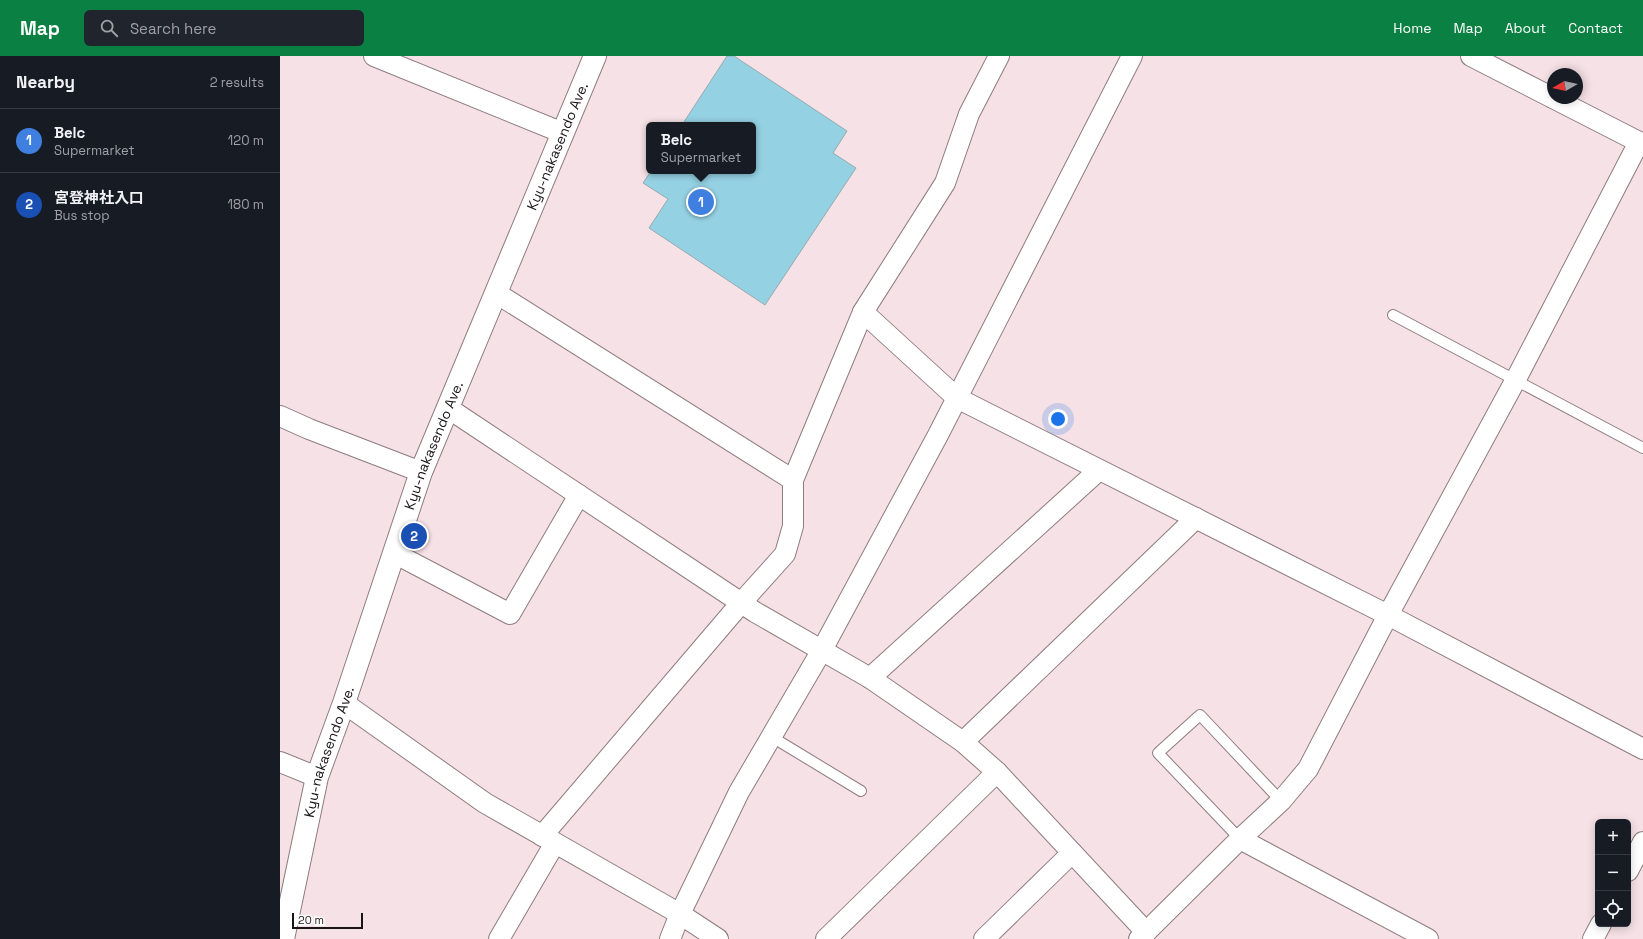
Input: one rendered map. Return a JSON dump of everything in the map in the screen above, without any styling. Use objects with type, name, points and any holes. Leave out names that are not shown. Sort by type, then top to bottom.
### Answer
[{"type":"main road","name":"Kyu-nakasendo Ave.","points":[[283,939],[317,777],[344,703],[421,472],[595,56]]},
{"type":"street","points":[[374,56],[563,133]]},
{"type":"street","points":[[499,939],[548,840],[741,603],[785,554],[793,526],[793,480],[862,312],[944,183],[969,114],[999,56]]},
{"type":"street","points":[[670,939],[680,914],[739,792],[822,650],[957,398],[1132,56]]},
{"type":"street","points":[[1471,56],[1547,95]]},
{"type":"street","points":[[448,408],[741,603],[870,678],[963,742],[997,772],[1072,853],[1142,935],[1281,801],[1308,768],[1388,615],[1515,381],[1641,143],[1565,104]]},
{"type":"street","points":[[496,293],[793,480]]},
{"type":"street","points":[[862,312],[957,398],[1388,615],[1643,749]]},
{"type":"street","points":[[280,416],[308,429],[421,472]]},
{"type":"street","points":[[870,678],[1099,470]]},
{"type":"street","points":[[394,553],[510,614],[579,495]]},
{"type":"street","points":[[963,742],[1196,518]]},
{"type":"street","points":[[344,703],[485,803],[680,914],[718,939]]},
{"type":"street","points":[[280,762],[317,777]]},
{"type":"street","points":[[826,939],[997,772]]},
{"type":"street","points":[[1240,839],[1428,939]]},
{"type":"street","points":[[1631,865],[1643,842]]},
{"type":"street","points":[[984,939],[1072,853]]},
{"type":"street","points":[[1593,939],[1599,927]]},
{"type":"lane","points":[[1393,315],[1643,448]]},
{"type":"lane","points":[[1240,839],[1158,753],[1200,715],[1281,801]]},
{"type":"lane","points":[[772,737],[861,791]]},
{"type":"building","points":[[727,56],[734,56],[847,131],[833,153],[856,168],[765,305],[649,228],[668,199],[643,183],[649,174],[756,174],[756,122],[684,122]]},
{"type":"place","name":"Belc","points":[[701,202]]},
{"type":"place","name":"宮登神社入口","points":[[414,536]]}]
